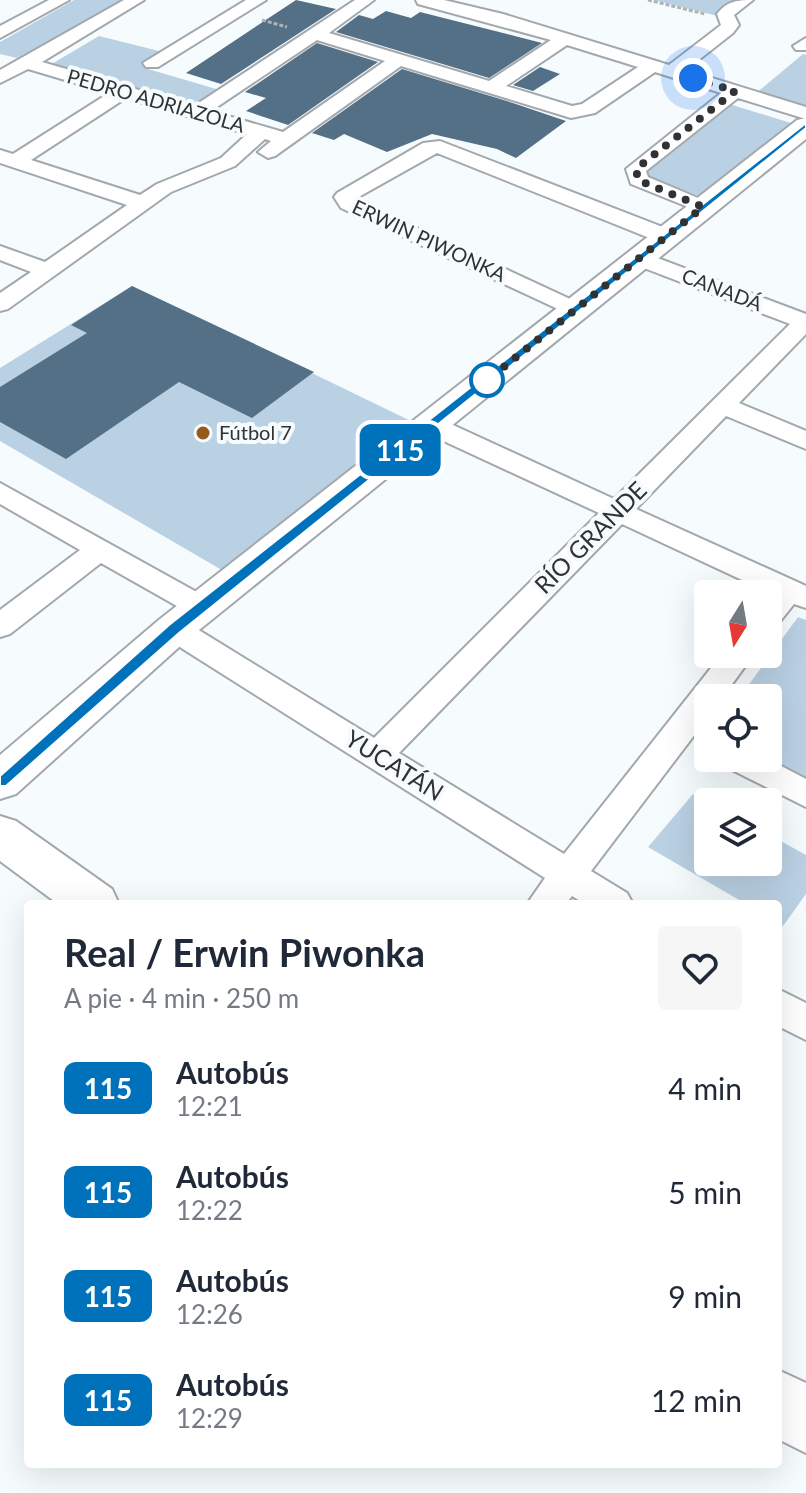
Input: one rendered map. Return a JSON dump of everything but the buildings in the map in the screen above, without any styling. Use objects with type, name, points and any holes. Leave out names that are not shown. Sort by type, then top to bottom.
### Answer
[{"type":"main road","points":[[0,781],[201,607],[802,129]]},
{"type":"main road","points":[[0,835],[89,900]]},
{"type":"main road","points":[[782,1404],[806,1421]]},
{"type":"street","points":[[0,33],[61,0]]},
{"type":"street","points":[[0,78],[136,0]]},
{"type":"street","points":[[152,63],[258,0]]},
{"type":"street","points":[[196,113],[366,0]]},
{"type":"street","points":[[424,0],[497,18],[735,91],[802,129]]},
{"type":"street","points":[[672,72],[727,29],[730,25],[725,14],[745,0]]},
{"type":"street","points":[[497,18],[515,6]]},
{"type":"street","points":[[315,34],[571,112],[580,112],[652,66]]},
{"type":"street","points":[[491,88],[565,39]]},
{"type":"street","name":"PEDRO ADRIAZOLA","points":[[0,59],[125,91],[285,139]]},
{"type":"street","points":[[257,159],[399,59]]},
{"type":"street","points":[[8,158],[125,91]]},
{"type":"street","points":[[703,207],[638,180],[636,169],[735,91]]},
{"type":"street","points":[[0,304],[178,181],[228,162],[261,132]]},
{"type":"street","name":"ERWIN PIWONKA","points":[[575,310],[348,204],[344,197],[430,147],[440,147],[652,247]]},
{"type":"street","points":[[8,158],[143,203]]},
{"type":"street","name":"CANADÁ","points":[[652,247],[806,322]]},
{"type":"street","points":[[0,253],[47,270]]},
{"type":"street","name":"RÍO GRANDE","points":[[377,755],[806,322]]},
{"type":"street","points":[[721,405],[806,441]]},
{"type":"street","points":[[431,425],[798,594],[782,606]]},
{"type":"street","points":[[5,501],[100,549],[201,607]]},
{"type":"street","points":[[0,626],[100,549]]},
{"type":"street","name":"YUCATÁN","points":[[174,629],[609,900]]},
{"type":"street","points":[[548,900],[568,874],[694,737]]},
{"type":"street","points":[[764,772],[806,794]]},
{"type":"street","points":[[782,1008],[806,1023]]},
{"type":"path","points":[[648,0],[728,20]]},
{"type":"path","points":[[235,13],[315,34]]},
{"type":"shaded area","points":[[74,0],[130,0],[17,58],[0,54],[0,42]]},
{"type":"shaded area","points":[[653,0],[739,0],[718,16]]},
{"type":"shaded area","points":[[99,36],[171,54],[148,69],[223,91],[196,108],[50,65]]},
{"type":"shaded area","points":[[803,54],[806,55],[806,108],[755,94]]},
{"type":"shaded area","points":[[726,103],[791,123],[702,197],[641,174]]},
{"type":"shaded area","name":"Fútbol 7","points":[[132,286],[417,424],[227,573],[0,441],[0,368]]},
{"type":"shaded area","points":[[798,617],[806,620],[806,780],[782,768],[782,684],[749,684],[761,668],[782,668],[782,639]]},
{"type":"shaded area","points":[[693,794],[694,795],[694,874],[648,847]]},
{"type":"shaded area","points":[[782,842],[806,855],[806,894],[783,926],[782,900],[739,900],[698,876],[782,876]]},
{"type":"bus line","name":"115","points":[[0,781],[174,629],[806,126]]},
{"type":"place","name":"Fútbol 7","points":[[203,433]]},
{"type":"route","points":[[487,380],[479,387],[703,207],[638,180],[636,169],[735,91],[693,78]]}]
